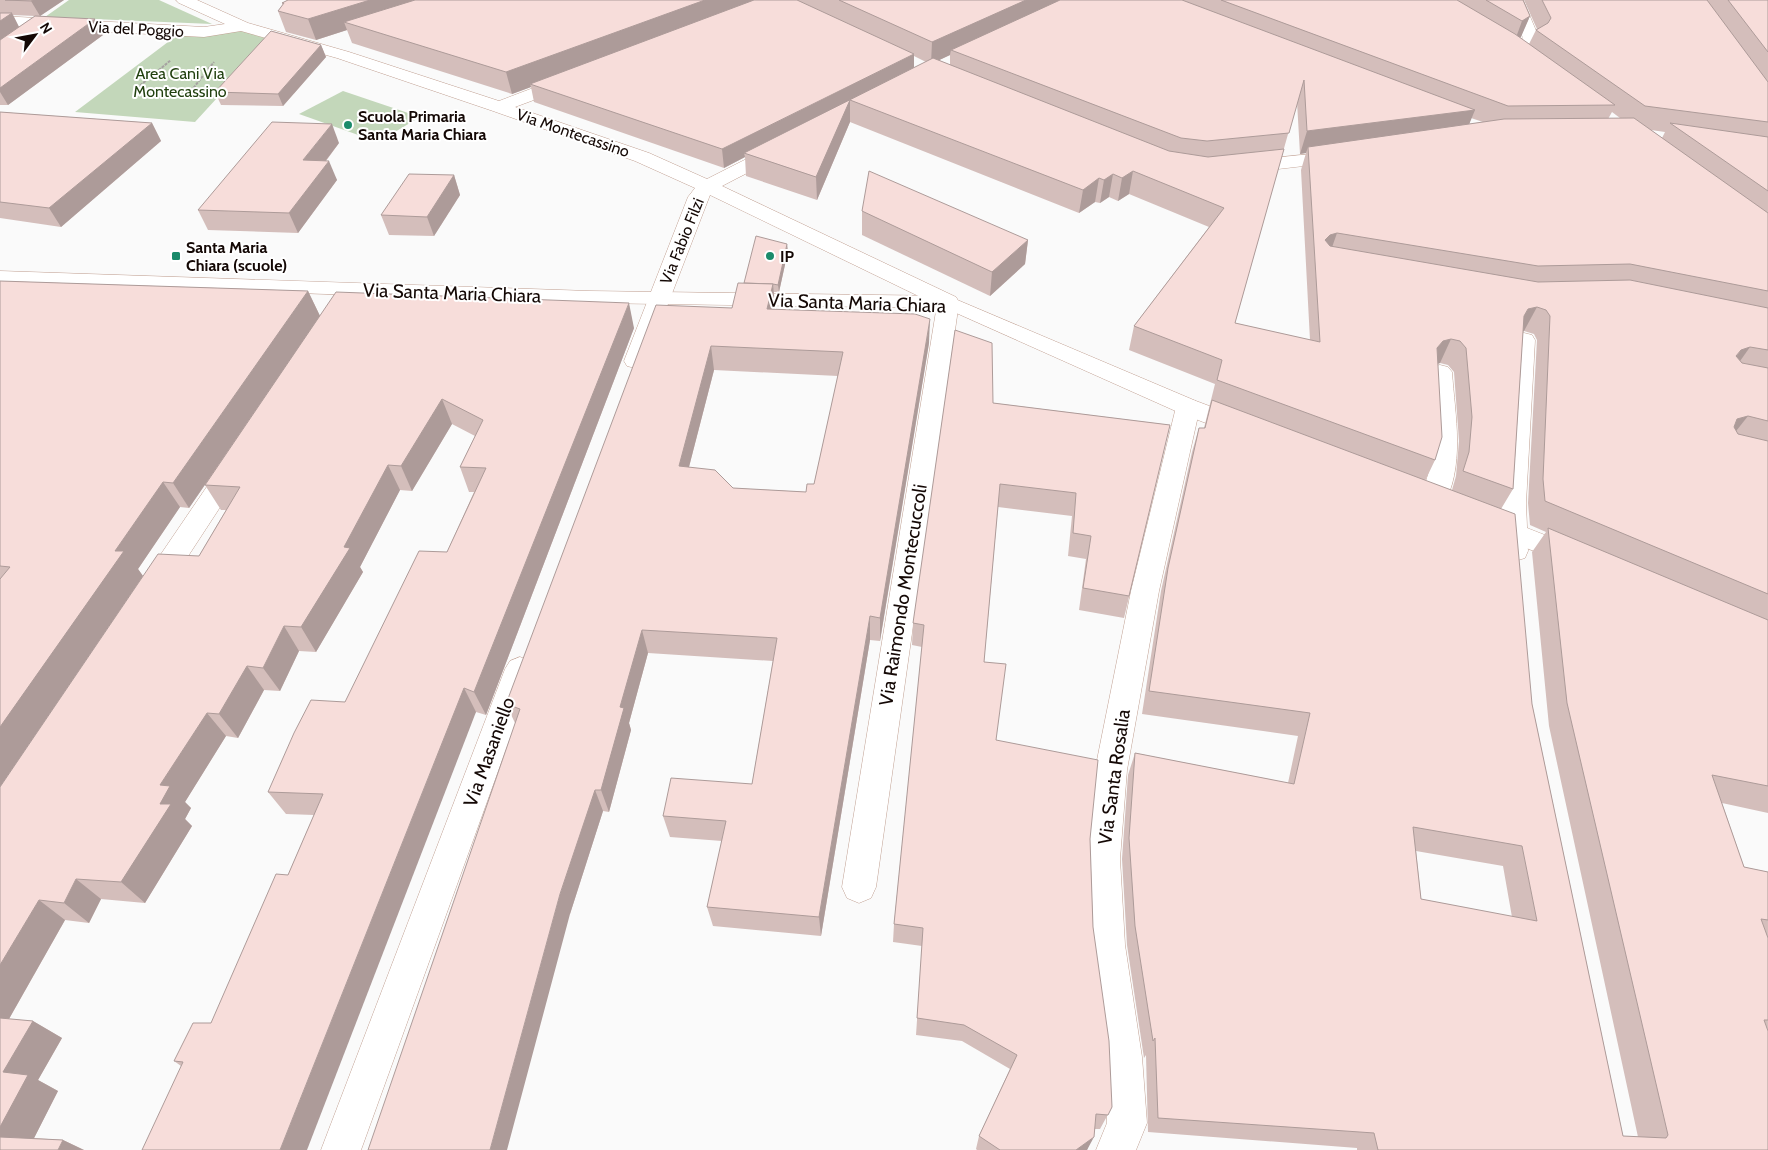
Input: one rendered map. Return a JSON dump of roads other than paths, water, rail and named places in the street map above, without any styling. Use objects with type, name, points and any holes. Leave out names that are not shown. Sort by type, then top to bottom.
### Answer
[{"type":"street","name":"Via Montecassino","points":[[184,0],[242,26],[318,47],[642,157],[707,186],[948,302]]},
{"type":"street","points":[[1513,51],[1532,40],[1515,0]]},
{"type":"street","name":"Via del Poggio","points":[[0,21],[204,32],[242,26]]},
{"type":"street","points":[[22,38],[41,24]]},
{"type":"street","points":[[318,47],[347,38]]},
{"type":"street","points":[[1497,42],[1528,62]]},
{"type":"street","points":[[499,107],[586,74]]},
{"type":"street","name":"Via Fabio Filzi","points":[[658,299],[668,278],[698,197],[707,186],[792,143]]},
{"type":"street","points":[[1231,169],[1356,155]]},
{"type":"street","name":"Via Santa Maria Chiara","points":[[0,277],[658,299],[948,302],[1188,407],[1260,434]]},
{"type":"street","points":[[5,298],[24,279]]},
{"type":"street","points":[[336,313],[351,290]]},
{"type":"street","points":[[626,385],[658,299]]},
{"type":"street","name":"Via Raimondo Montecuccoli","points":[[859,888],[948,302]]},
{"type":"street","points":[[1518,581],[1513,503],[1524,340]]},
{"type":"street","points":[[1440,372],[1445,461],[1440,503],[1596,567]]},
{"type":"street","name":"Via Santa Rosalia","points":[[1116,1150],[1126,1123],[1123,1057],[1107,945],[1104,869],[1110,780],[1145,591],[1188,407]]},
{"type":"street","points":[[143,602],[248,445]]},
{"type":"street","name":"Via Masaniello","points":[[341,1150],[529,646]]},
{"type":"place","name":"Scuola Primaria Santa Maria Chiara","points":[[348,125]]},
{"type":"place","name":"Santa Maria Chiara (scuole)","points":[[176,256]]},
{"type":"place","name":"IP","points":[[770,256]]},
{"type":"park label","name":"Area Cani Via Montecassino","points":[[180,82]]}]
